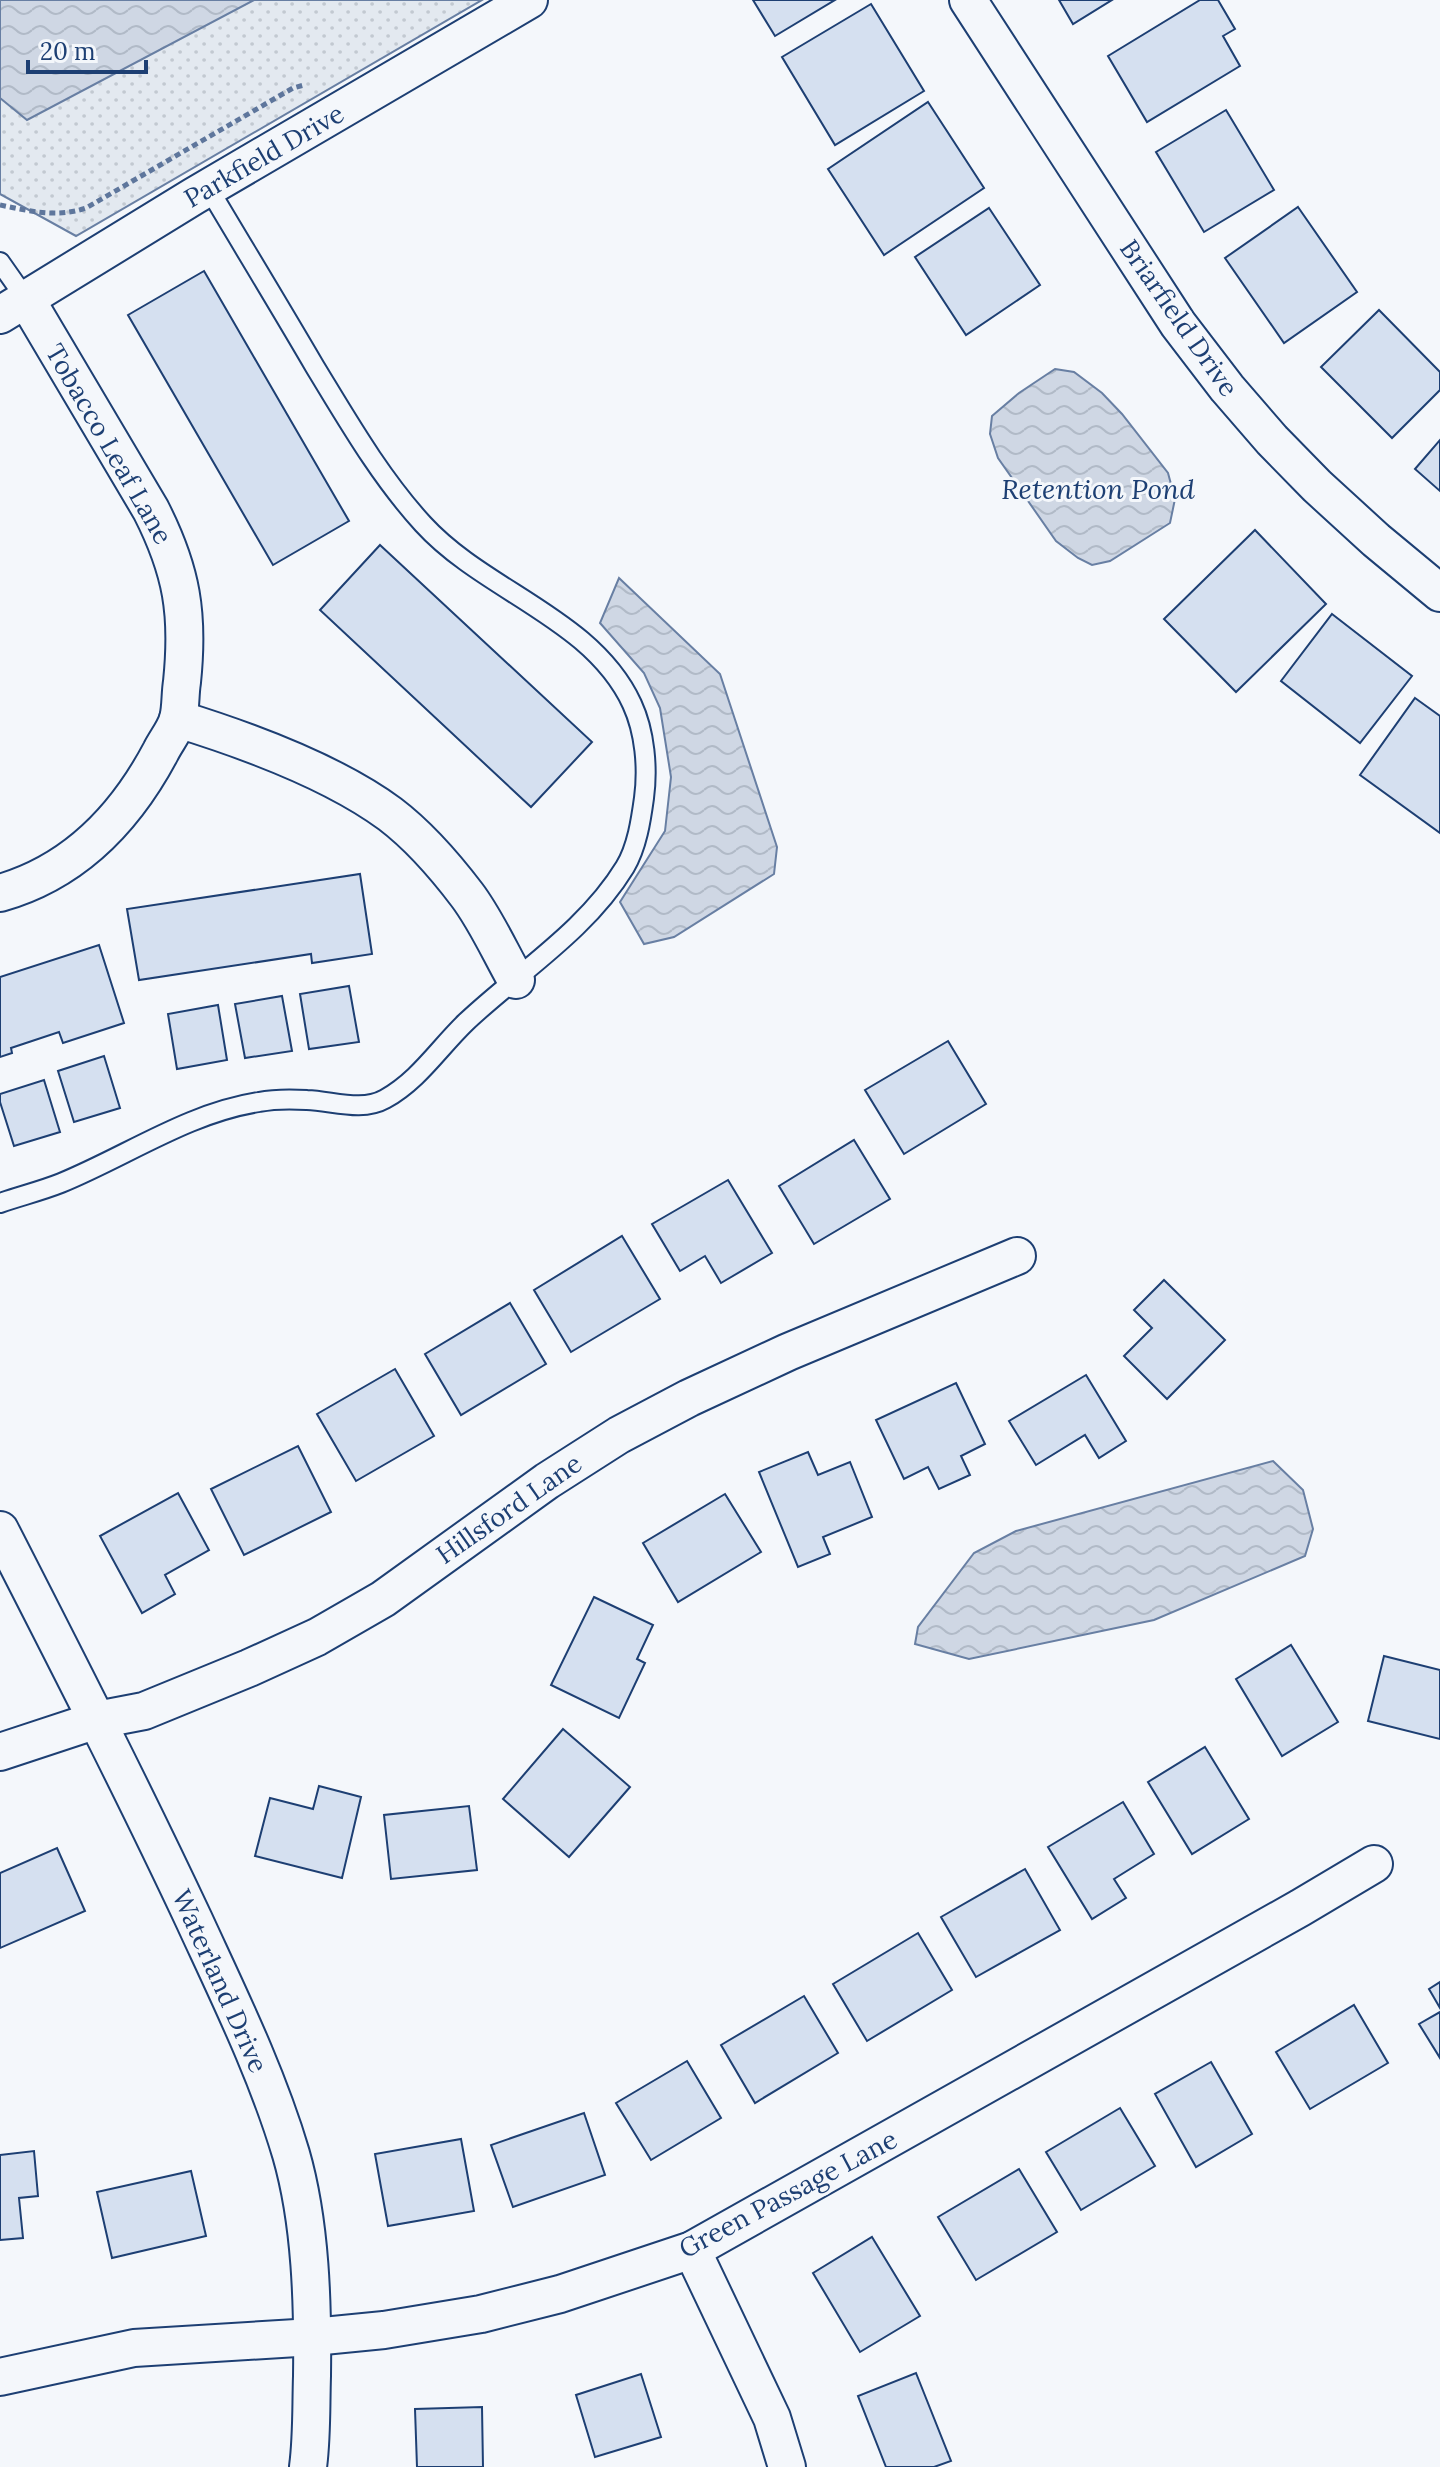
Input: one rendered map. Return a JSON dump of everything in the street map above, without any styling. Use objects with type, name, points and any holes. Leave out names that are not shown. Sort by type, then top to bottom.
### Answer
[{"type":"street","name":"Parkfield Drive","points":[[13,307],[529,0]]},
{"type":"street","name":"Briarfield Drive","points":[[968,0],[1178,324],[1227,388],[1317,486],[1440,593]]},
{"type":"street","name":"Tobacco Leaf Lane","points":[[0,893],[51,874],[103,833],[129,803],[178,719],[185,650],[177,569],[151,510],[13,307]]},
{"type":"street","points":[[178,719],[217,731],[306,767],[390,814],[419,839],[468,896],[516,980]]},
{"type":"street","name":"Hillsford Lane","points":[[0,1752],[97,1720],[144,1711],[317,1637],[383,1599],[547,1481],[619,1435],[788,1352],[1017,1256]]},
{"type":"street","name":"Waterland Drive","points":[[0,1530],[187,1906],[266,2083],[291,2156],[305,2231],[313,2337],[308,2467]]},
{"type":"street","name":"Green Passage Lane","points":[[0,2377],[134,2348],[313,2337],[384,2330],[481,2314],[560,2294],[692,2250],[1374,1864]]},
{"type":"street","points":[[692,2250],[772,2418],[787,2467]]},
{"type":"lane","points":[[0,1203],[61,1183],[207,1115],[260,1101],[305,1100],[368,1106],[383,1100],[415,1079],[465,1023],[516,980],[598,902],[627,864],[640,822],[646,781],[642,734],[632,703],[614,676],[590,646],[481,574],[426,528],[391,486],[345,416],[209,189]]},
{"type":"lane","points":[[0,262],[13,307]]},
{"type":"path","points":[[0,205],[32,212]]},
{"type":"shaded area","points":[[0,0],[482,0],[76,236],[0,194]]},
{"type":"water","points":[[0,0],[254,0],[27,120],[0,98]]},
{"type":"water","name":"Retention Pond","points":[[1055,369],[1074,372],[1102,393],[1168,473],[1175,499],[1170,523],[1110,561],[1092,565],[1056,541],[998,458],[990,434],[992,416]]},
{"type":"water","points":[[619,578],[720,674],[777,847],[774,874],[674,937],[644,944],[620,902],[665,831],[671,777],[660,708],[644,673],[600,623]]},
{"type":"water","points":[[1273,1461],[1303,1490],[1313,1529],[1305,1556],[1154,1620],[969,1659],[915,1644],[918,1627],[974,1553],[1016,1531]]},
{"type":"building","points":[[753,0],[835,0],[775,36]]},
{"type":"building","points":[[1059,0],[1112,0],[1073,24]]},
{"type":"building","points":[[1200,0],[1218,0],[1235,29],[1223,36],[1240,66],[1147,122],[1108,56]]},
{"type":"building","points":[[871,4],[924,91],[835,145],[782,57]]},
{"type":"building","points":[[928,102],[984,188],[884,255],[828,169]]},
{"type":"building","points":[[1226,110],[1274,190],[1204,232],[1156,152]]},
{"type":"building","points":[[1298,207],[1357,292],[1284,343],[1225,258]]},
{"type":"building","points":[[989,208],[1040,285],[966,335],[915,257]]},
{"type":"building","points":[[204,271],[349,521],[273,565],[128,315]]},
{"type":"building","points":[[1379,310],[1440,372],[1440,390],[1392,438],[1321,367]]},
{"type":"building","points":[[1440,440],[1440,491],[1415,469]]},
{"type":"building","points":[[1255,530],[1326,604],[1236,692],[1164,619]]},
{"type":"building","points":[[380,545],[592,742],[531,807],[320,610]]},
{"type":"building","points":[[1332,614],[1412,676],[1360,743],[1281,681]]},
{"type":"building","points":[[1415,698],[1440,716],[1440,833],[1360,775]]},
{"type":"building","points":[[360,874],[372,954],[312,963],[311,954],[139,980],[127,909]]},
{"type":"building","points":[[99,945],[124,1023],[63,1043],[59,1032],[11,1048],[12,1053],[0,1057],[0,977]]},
{"type":"building","points":[[349,986],[359,1042],[309,1049],[300,994]]},
{"type":"building","points":[[282,996],[292,1051],[245,1058],[235,1004]]},
{"type":"building","points":[[218,1005],[227,1060],[177,1069],[168,1014]]},
{"type":"building","points":[[948,1041],[986,1104],[904,1154],[865,1090]]},
{"type":"building","points":[[104,1056],[120,1108],[74,1122],[58,1071]]},
{"type":"building","points":[[44,1080],[60,1132],[14,1146],[0,1094]]},
{"type":"building","points":[[854,1140],[890,1199],[814,1244],[779,1186]]},
{"type":"building","points":[[728,1180],[772,1253],[721,1283],[705,1256],[680,1271],[652,1224]]},
{"type":"building","points":[[622,1236],[660,1299],[571,1352],[534,1290]]},
{"type":"building","points":[[1164,1280],[1225,1340],[1167,1399],[1124,1356],[1152,1328],[1134,1310]]},
{"type":"building","points":[[510,1303],[546,1364],[461,1415],[425,1354]]},
{"type":"building","points":[[395,1369],[434,1436],[356,1481],[317,1414]]},
{"type":"building","points":[[1086,1375],[1126,1441],[1099,1458],[1085,1435],[1036,1465],[1009,1421]]},
{"type":"building","points":[[956,1383],[985,1444],[961,1456],[970,1475],[939,1489],[928,1467],[904,1479],[876,1420]]},
{"type":"building","points":[[298,1446],[331,1512],[244,1555],[211,1489]]},
{"type":"building","points":[[808,1452],[818,1475],[850,1462],[872,1517],[823,1537],[830,1554],[798,1567],[759,1472]]},
{"type":"building","points":[[178,1493],[209,1550],[165,1575],[175,1594],[142,1613],[100,1536]]},
{"type":"building","points":[[725,1494],[761,1552],[678,1602],[643,1543]]},
{"type":"building","points":[[594,1597],[653,1625],[637,1659],[645,1663],[619,1718],[551,1685]]},
{"type":"building","points":[[1291,1645],[1338,1722],[1282,1756],[1236,1679]]},
{"type":"building","points":[[1384,1656],[1440,1670],[1440,1739],[1368,1721]]},
{"type":"building","points":[[563,1729],[630,1787],[569,1857],[503,1799]]},
{"type":"building","points":[[1205,1747],[1249,1819],[1192,1854],[1148,1782]]},
{"type":"building","points":[[319,1786],[361,1797],[342,1878],[255,1856],[270,1798],[313,1809]]},
{"type":"building","points":[[1123,1802],[1154,1854],[1114,1879],[1126,1898],[1092,1919],[1048,1847]]},
{"type":"building","points":[[469,1806],[477,1870],[391,1879],[384,1815]]},
{"type":"building","points":[[57,1848],[85,1911],[0,1948],[0,1873]]},
{"type":"building","points":[[1025,1869],[1060,1930],[976,1977],[941,1917]]},
{"type":"building","points":[[918,1933],[952,1990],[867,2041],[833,1984]]},
{"type":"building","points":[[1440,1982],[1440,2008],[1429,1989]]},
{"type":"building","points":[[804,1996],[838,2053],[755,2103],[721,2045]]},
{"type":"building","points":[[1354,2005],[1388,2063],[1310,2109],[1276,2052]]},
{"type":"building","points":[[1440,2012],[1440,2058],[1419,2024]]},
{"type":"building","points":[[687,2061],[721,2118],[651,2160],[616,2103]]},
{"type":"building","points":[[1211,2062],[1252,2134],[1196,2167],[1155,2094]]},
{"type":"building","points":[[1120,2108],[1155,2166],[1081,2210],[1046,2152]]},
{"type":"building","points":[[584,2113],[605,2175],[513,2207],[491,2145]]},
{"type":"building","points":[[461,2139],[474,2211],[388,2226],[375,2154]]},
{"type":"building","points":[[34,2151],[38,2196],[19,2198],[23,2238],[0,2240],[0,2155]]},
{"type":"building","points":[[1019,2169],[1057,2232],[976,2280],[938,2217]]},
{"type":"building","points":[[191,2171],[206,2236],[112,2258],[97,2192]]},
{"type":"building","points":[[872,2237],[920,2316],[860,2352],[813,2273]]},
{"type":"building","points":[[916,2373],[951,2461],[934,2467],[886,2467],[858,2396]]},
{"type":"building","points":[[641,2374],[661,2437],[595,2457],[576,2395]]},
{"type":"building","points":[[482,2407],[483,2467],[417,2467],[415,2409]]}]
